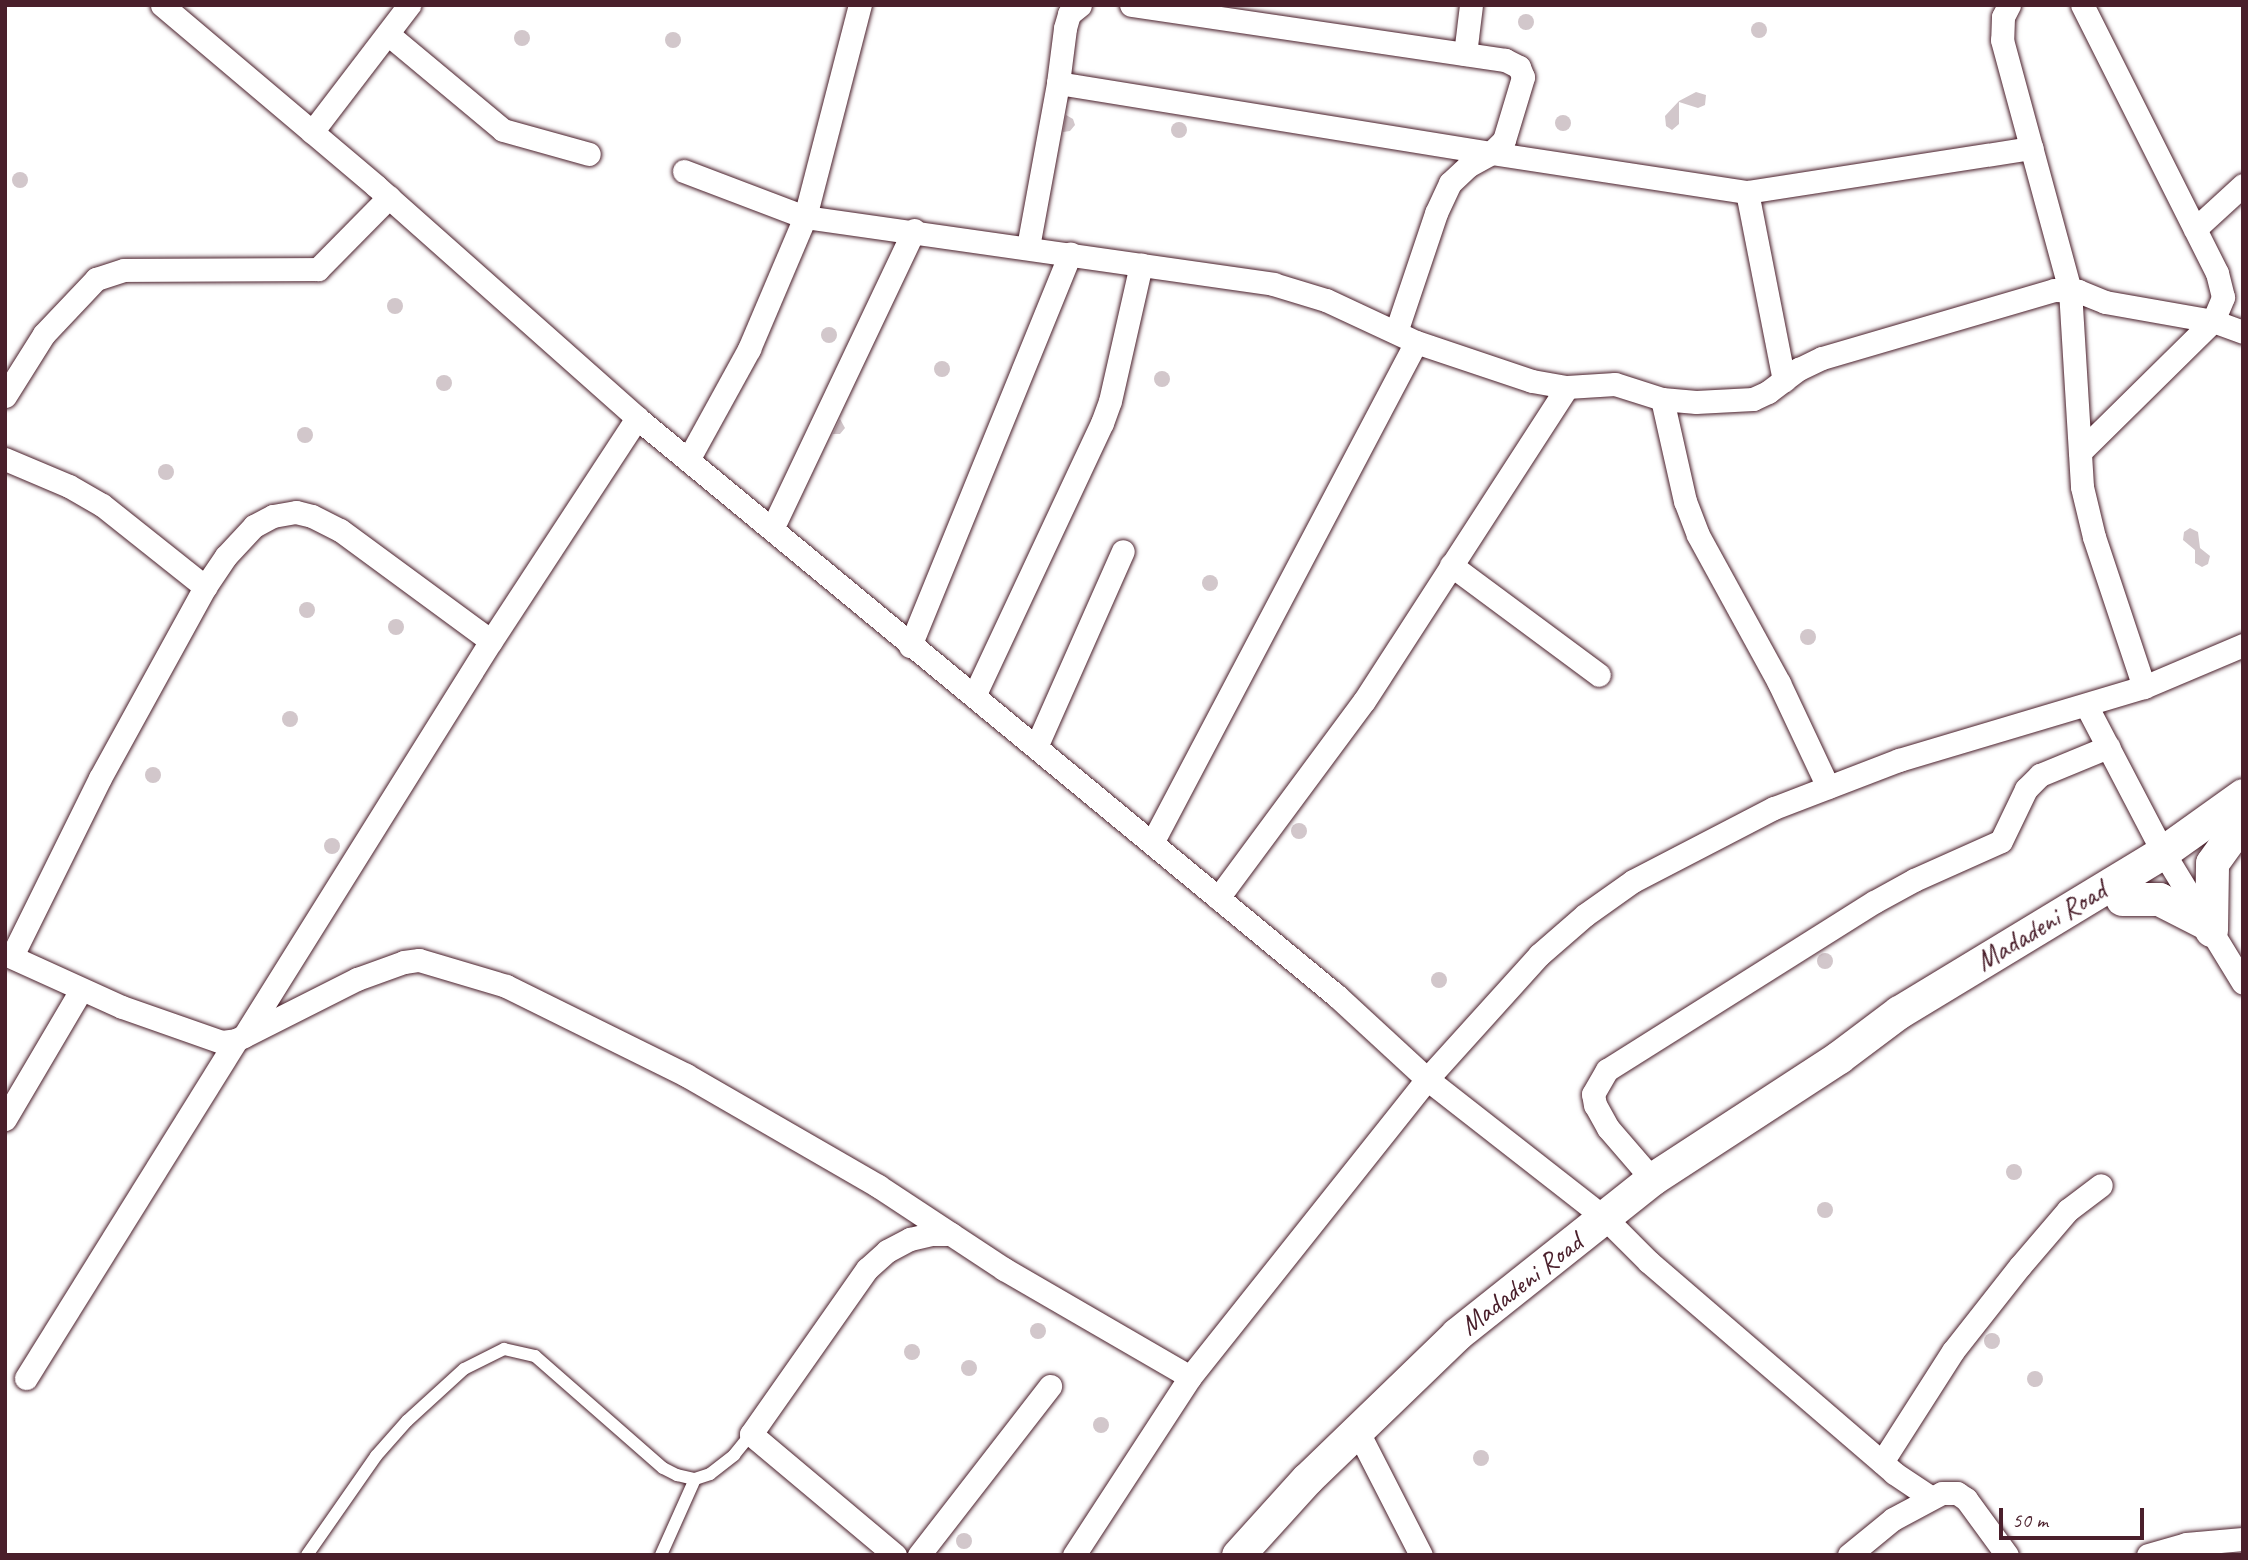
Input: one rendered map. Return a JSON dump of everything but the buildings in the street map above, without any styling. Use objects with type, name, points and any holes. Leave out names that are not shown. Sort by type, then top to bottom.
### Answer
[{"type":"street","points":[[162,5],[389,197],[637,418],[1337,996],[1427,1079],[1605,1218],[1649,1262],[1908,1484],[1930,1497]]},
{"type":"street","points":[[312,132],[389,35],[409,5]]},
{"type":"street","points":[[688,460],[749,349],[805,217],[860,5]]},
{"type":"street","points":[[1028,247],[1069,15],[1080,5]]},
{"type":"street","points":[[1130,5],[1465,54],[1513,63],[1523,77],[1504,140],[1450,183],[1436,213],[1406,337],[1152,843]]},
{"type":"street","points":[[1465,54],[1471,5]]},
{"type":"street","points":[[2009,5],[2003,17],[2002,40],[2070,290],[2082,487],[2094,537],[2144,687]]},
{"type":"street","points":[[2080,452],[2213,321],[2222,305],[2223,288],[2082,5]]},
{"type":"street","points":[[389,35],[503,130],[589,155]]},
{"type":"street","points":[[1058,83],[1747,192],[2032,148]]},
{"type":"street","points":[[684,171],[805,217],[914,230],[1273,284],[1325,300],[1406,337],[1532,382],[1567,387],[1615,384],[1662,399],[1742,401],[1768,392],[1822,358],[2054,290],[2070,290],[2105,302],[2161,314],[2213,321],[2243,332]]},
{"type":"street","points":[[2195,229],[2243,185]]},
{"type":"street","points":[[1747,192],[1784,380]]},
{"type":"street","points":[[5,396],[44,334],[96,279],[124,270],[318,269],[389,197]]},
{"type":"street","points":[[772,529],[914,230]]},
{"type":"street","points":[[910,646],[1070,253]]},
{"type":"street","points":[[974,696],[1102,423],[1110,401],[1141,264]]},
{"type":"street","points":[[1218,898],[1364,701],[1567,387]]},
{"type":"street","points":[[1662,399],[1685,501],[1698,535],[1779,683],[1828,787]]},
{"type":"street","points":[[26,1378],[491,641],[637,418]]},
{"type":"street","points":[[5,459],[49,476],[102,505],[205,587]]},
{"type":"street","points":[[491,641],[341,530],[312,516],[296,512],[273,516],[254,526],[226,556],[205,587],[100,778],[8,955],[80,990],[216,1041],[240,1038],[357,979],[393,965],[419,960],[506,986],[686,1075],[878,1186],[1004,1269],[1190,1377]]},
{"type":"street","points":[[1036,747],[1122,551]]},
{"type":"street","points":[[1451,565],[1599,675]]},
{"type":"street","points":[[1074,1555],[1190,1377],[1427,1079],[1539,955],[1585,915],[1633,881],[1774,808],[1899,760],[2144,687],[2243,645]]},
{"type":"street","points":[[2086,705],[2168,860],[2243,983]]},
{"type":"street","points":[[1652,1180],[1608,1128],[1595,1105],[1593,1094],[1607,1070],[1874,902],[1914,880],[2001,841],[2026,789],[2040,775],[2108,747]]},
{"type":"street","name":"Madadeni Road","points":[[1839,1057],[1912,1024],[2122,899],[2243,795]]},
{"type":"street","points":[[2209,927],[2212,863],[2243,819]]},
{"type":"street","name":"Madadeni Road","points":[[1238,1555],[1357,1430],[1457,1334],[1652,1180],[1839,1057],[1899,1012],[2243,819]]},
{"type":"street","points":[[2122,899],[2159,899],[2209,927]]},
{"type":"street","points":[[5,1119],[80,990]]},
{"type":"street","points":[[1882,1462],[1953,1351],[2020,1265],[2056,1222],[2101,1185]]},
{"type":"street","points":[[895,1555],[751,1434],[867,1269],[887,1251],[910,1239],[951,1234]]},
{"type":"street","points":[[919,1555],[1050,1386]]},
{"type":"street","points":[[1357,1430],[1421,1555]]},
{"type":"street","points":[[1849,1555],[1893,1519],[1937,1493],[1957,1493],[1966,1499],[2007,1555]]},
{"type":"street","points":[[2148,1555],[2186,1544],[2243,1539]]},
{"type":"lane","points":[[307,1555],[376,1456],[407,1421],[464,1369],[505,1349],[535,1356],[663,1468],[695,1479]]},
{"type":"lane","points":[[661,1555],[695,1479],[717,1469],[751,1434]]}]
